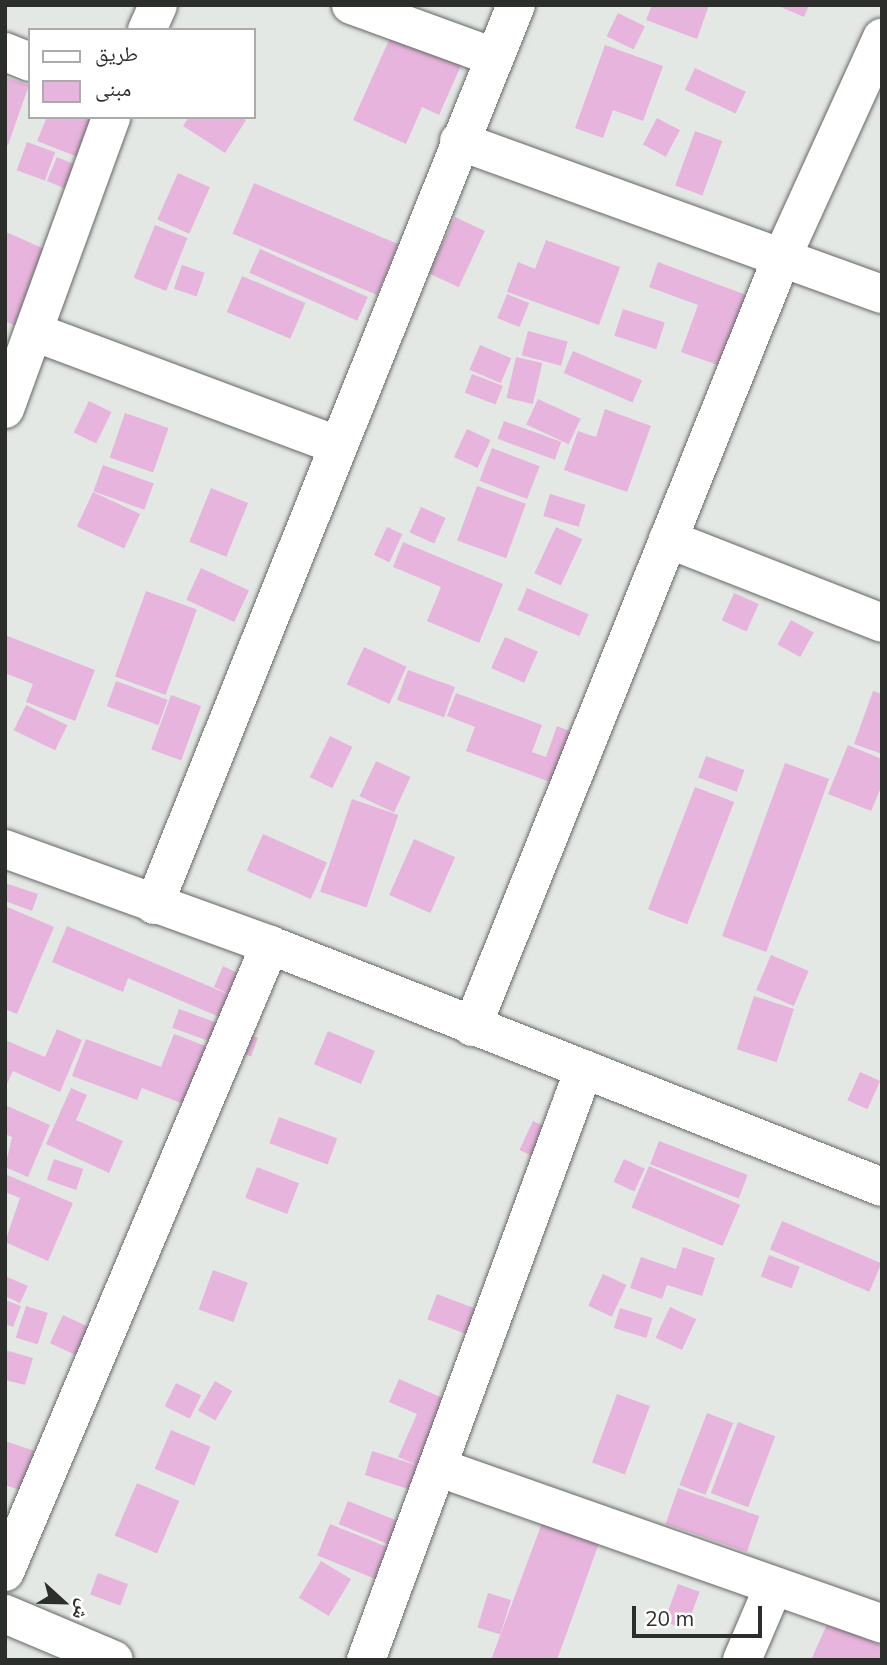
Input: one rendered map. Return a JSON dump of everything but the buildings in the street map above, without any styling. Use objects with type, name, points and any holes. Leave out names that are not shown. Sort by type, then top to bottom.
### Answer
[{"type":"street","points":[[148,28],[158,5]]},
{"type":"street","points":[[351,5],[494,57]]},
{"type":"street","points":[[154,905],[336,445],[516,5]]},
{"type":"street","points":[[472,1027],[782,257],[882,38]]},
{"type":"street","points":[[5,52],[28,61]]},
{"type":"street","points":[[5,409],[37,333],[110,119]]},
{"type":"street","points":[[459,141],[882,293]]},
{"type":"street","points":[[37,333],[336,445]]},
{"type":"street","points":[[668,539],[882,623]]},
{"type":"street","points":[[5,849],[270,945],[882,1187]]},
{"type":"street","points":[[5,1572],[270,945]]},
{"type":"street","points":[[366,1660],[440,1468],[584,1069]]},
{"type":"street","points":[[440,1468],[772,1590],[882,1624]]},
{"type":"street","points":[[742,1660],[772,1590]]},
{"type":"street","points":[[5,1614],[114,1660]]}]
